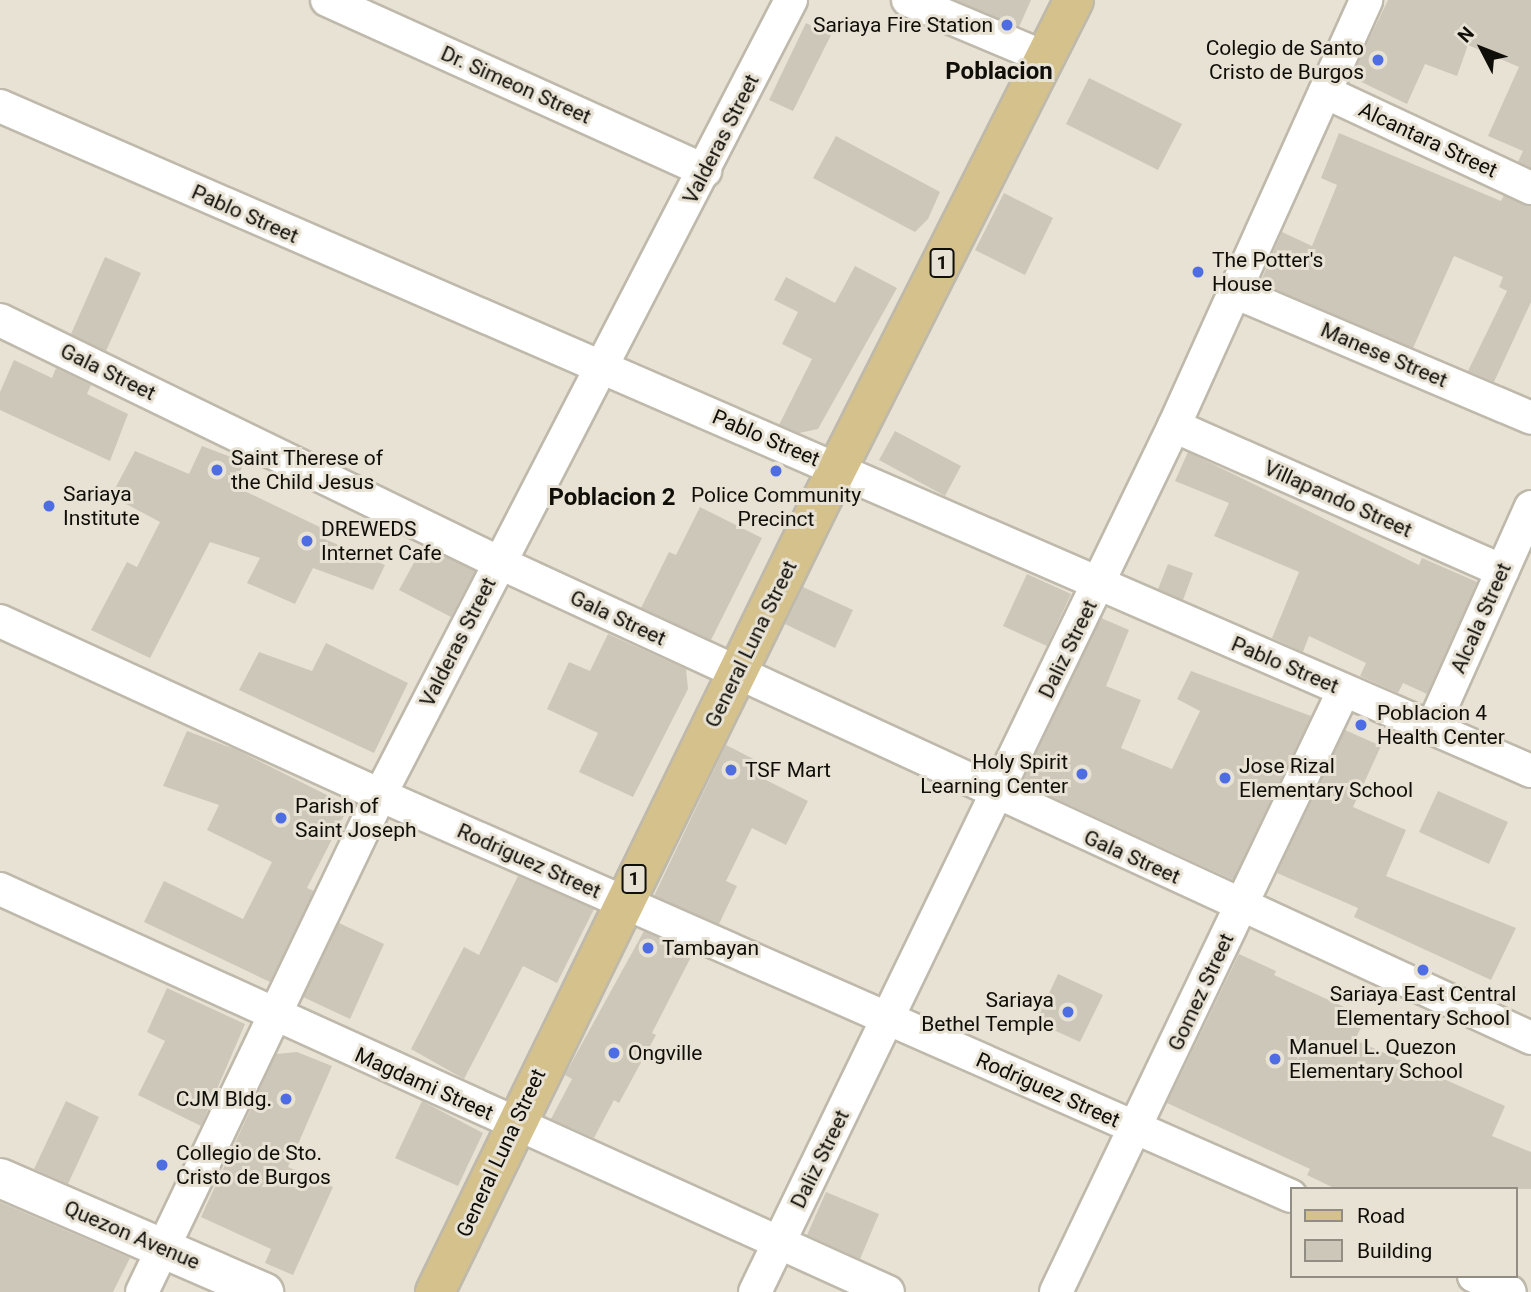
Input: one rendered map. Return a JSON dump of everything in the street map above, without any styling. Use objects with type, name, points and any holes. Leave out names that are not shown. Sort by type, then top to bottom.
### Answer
[{"type":"main road","name":"General Luna Street","points":[[435,1292],[623,902],[1074,0]]},
{"type":"street","name":"Dr. Simeon Street","points":[[327,0],[705,171]]},
{"type":"street","name":"Valderas Street","points":[[142,1292],[165,1249],[380,795],[498,562],[605,368],[792,0]]},
{"type":"street","points":[[908,0],[1046,58]]},
{"type":"street","name":"Daliz Street","points":[[755,1292],[997,796],[1237,293],[1366,0]]},
{"type":"street","name":"Alcantara Street","points":[[1325,92],[1531,188]]},
{"type":"street","name":"Pablo Street","points":[[0,106],[1531,771]]},
{"type":"street","name":"Manese Street","points":[[1237,293],[1531,418]]},
{"type":"street","name":"Gala Street","points":[[0,320],[498,562],[997,796],[1531,1038]]},
{"type":"street","name":"Villapando Street","points":[[1174,426],[1502,572]]},
{"type":"street","name":"Alcala Street","points":[[1432,728],[1531,508]]},
{"type":"street","name":"Rodriguez Street","points":[[0,621],[380,795],[1290,1196]]},
{"type":"street","name":"Gomez Street","points":[[1056,1292],[1343,690]]},
{"type":"street","name":"Magdami Street","points":[[0,889],[274,1017],[888,1292]]},
{"type":"street","name":"Quezon Avenue","points":[[0,1178],[264,1292]]},
{"type":"street","points":[[1478,1278],[1510,1292]]},
{"type":"building","name":"Sariaya Fire Station","points":[[955,0],[1031,0],[1019,27]]},
{"type":"building","points":[[1388,0],[1531,0],[1531,168],[1518,162],[1523,151],[1488,136],[1519,67],[1468,45],[1457,76],[1425,64],[1407,104],[1351,77]]},
{"type":"building","points":[[806,23],[831,35],[793,111],[769,100]]},
{"type":"building","points":[[1089,78],[1182,124],[1158,170],[1066,124]]},
{"type":"building","points":[[1339,133],[1501,201],[1504,195],[1531,206],[1531,302],[1494,382],[1468,371],[1507,291],[1499,287],[1503,277],[1454,256],[1413,348],[1260,283],[1282,232],[1312,246],[1337,185],[1321,178]]},
{"type":"building","points":[[836,136],[940,192],[928,219],[915,232],[813,178]]},
{"type":"building","points":[[1004,193],[1053,218],[1025,275],[975,250]]},
{"type":"building","points":[[105,257],[141,273],[106,351],[71,334]]},
{"type":"building","points":[[855,266],[897,288],[818,429],[799,433],[779,425],[812,359],[782,344],[798,312],[774,300],[786,277],[835,303]]},
{"type":"building","points":[[14,360],[52,378],[56,368],[91,385],[87,394],[128,414],[110,461],[0,410],[0,392]]},
{"type":"building","points":[[895,431],[961,466],[945,496],[879,460]]},
{"type":"building","points":[[202,446],[244,462],[234,486],[324,529],[320,537],[385,565],[373,590],[313,568],[295,604],[247,583],[260,558],[210,542],[150,658],[91,630],[127,562],[137,567],[160,522],[111,496],[135,451],[189,474]]},
{"type":"building","points":[[1188,452],[1419,565],[1422,558],[1477,582],[1427,694],[1403,683],[1398,693],[1360,676],[1366,663],[1309,636],[1303,652],[1272,638],[1299,572],[1214,536],[1229,503],[1175,481]]},
{"type":"building","points":[[700,507],[762,538],[711,640],[641,608],[669,552],[676,555]]},
{"type":"building","points":[[423,546],[475,571],[451,617],[399,590]]},
{"type":"building","points":[[1168,564],[1193,573],[1183,600],[1158,589]]},
{"type":"building","points":[[1027,574],[1071,594],[1047,646],[1003,626]]},
{"type":"building","points":[[803,587],[853,610],[835,648],[785,624]]},
{"type":"building","points":[[1101,618],[1129,630],[1106,686],[1141,700],[1121,748],[1172,769],[1200,711],[1177,699],[1191,671],[1311,716],[1233,880],[1022,783]]},
{"type":"building","points":[[608,634],[686,669],[688,689],[633,797],[579,772],[598,733],[547,709],[569,662],[590,671]]},
{"type":"building","points":[[326,643],[408,683],[374,753],[239,690],[259,652],[312,671]]},
{"type":"building","points":[[1345,730],[1381,746],[1353,807],[1406,830],[1386,876],[1516,928],[1491,980],[1354,917],[1358,908],[1277,873]]},
{"type":"building","points":[[187,731],[237,750],[349,806],[307,888],[314,891],[270,982],[144,922],[164,881],[243,919],[272,862],[207,830],[219,805],[163,786]]},
{"type":"building","points":[[726,745],[771,768],[766,780],[808,801],[786,845],[752,828],[726,881],[737,886],[719,924],[654,896]]},
{"type":"building","points":[[1438,791],[1508,822],[1489,864],[1419,832]]},
{"type":"building","points":[[518,876],[594,909],[557,983],[523,966],[464,1079],[411,1049],[464,947],[479,955]]},
{"type":"building","points":[[339,923],[384,944],[350,1019],[303,997]]},
{"type":"building","points":[[644,931],[693,953],[652,1033],[656,1035],[619,1103],[614,1100],[594,1138],[551,1119],[572,1079],[565,1075]]},
{"type":"building","name":"Manuel L. Quezon Elementary School","points":[[1239,954],[1276,971],[1274,975],[1366,1017],[1355,1040],[1505,1106],[1492,1136],[1531,1152],[1531,1189],[1332,1187],[1307,1175],[1310,1169],[1167,1103]]},
{"type":"building","points":[[1058,974],[1103,995],[1080,1042],[1036,1022]]},
{"type":"building","points":[[167,988],[245,1024],[201,1126],[138,1095],[165,1041],[147,1032]]},
{"type":"building","points":[[297,1052],[332,1066],[288,1167],[333,1187],[293,1275],[265,1263],[271,1249],[201,1217],[276,1054]]},
{"type":"building","points":[[66,1101],[99,1117],[68,1184],[34,1169]]},
{"type":"building","points":[[422,1101],[483,1133],[458,1186],[395,1158]]},
{"type":"building","points":[[826,1192],[879,1214],[860,1259],[807,1235]]},
{"type":"building","points":[[0,1202],[130,1258],[113,1292],[0,1292]]},
{"type":"place","name":"Sariaya Fire Station","points":[[1007,25]]},
{"type":"place","name":"Colegio de Santo Cristo de Burgos","points":[[1378,60]]},
{"type":"place","name":"The Potter's House","points":[[1198,272]]},
{"type":"place","name":"Saint Therese of the Child Jesus","points":[[217,470]]},
{"type":"place","name":"Police Community Precinct","points":[[776,471]]},
{"type":"place","name":"Sariaya Institute","points":[[49,506]]},
{"type":"place","name":"DREWEDS Internet Cafe","points":[[307,541]]},
{"type":"place","name":"Poblacion 4 Health Center","points":[[1361,725]]},
{"type":"place","name":"TSF Mart","points":[[731,770]]},
{"type":"place","name":"Holy Spirit Learning Center","points":[[1082,774]]},
{"type":"place","name":"Jose Rizal Elementary School","points":[[1225,778]]},
{"type":"place","name":"Parish of Saint Joseph","points":[[281,818]]},
{"type":"place","name":"Tambayan","points":[[648,948]]},
{"type":"place","name":"Sariaya East Central Elementary School","points":[[1423,970]]},
{"type":"place","name":"Sariaya Bethel Temple","points":[[1068,1012]]},
{"type":"place","name":"Ongville","points":[[614,1053]]},
{"type":"place","name":"Manuel L. Quezon Elementary School","points":[[1275,1059]]},
{"type":"place","name":"CJM Bldg.","points":[[286,1099]]},
{"type":"place","name":"Collegio de Sto. Cristo de Burgos","points":[[162,1165]]},
{"type":"district","name":"Poblacion","points":[[999,72]]},
{"type":"district","name":"Poblacion 2","points":[[612,498]]}]
